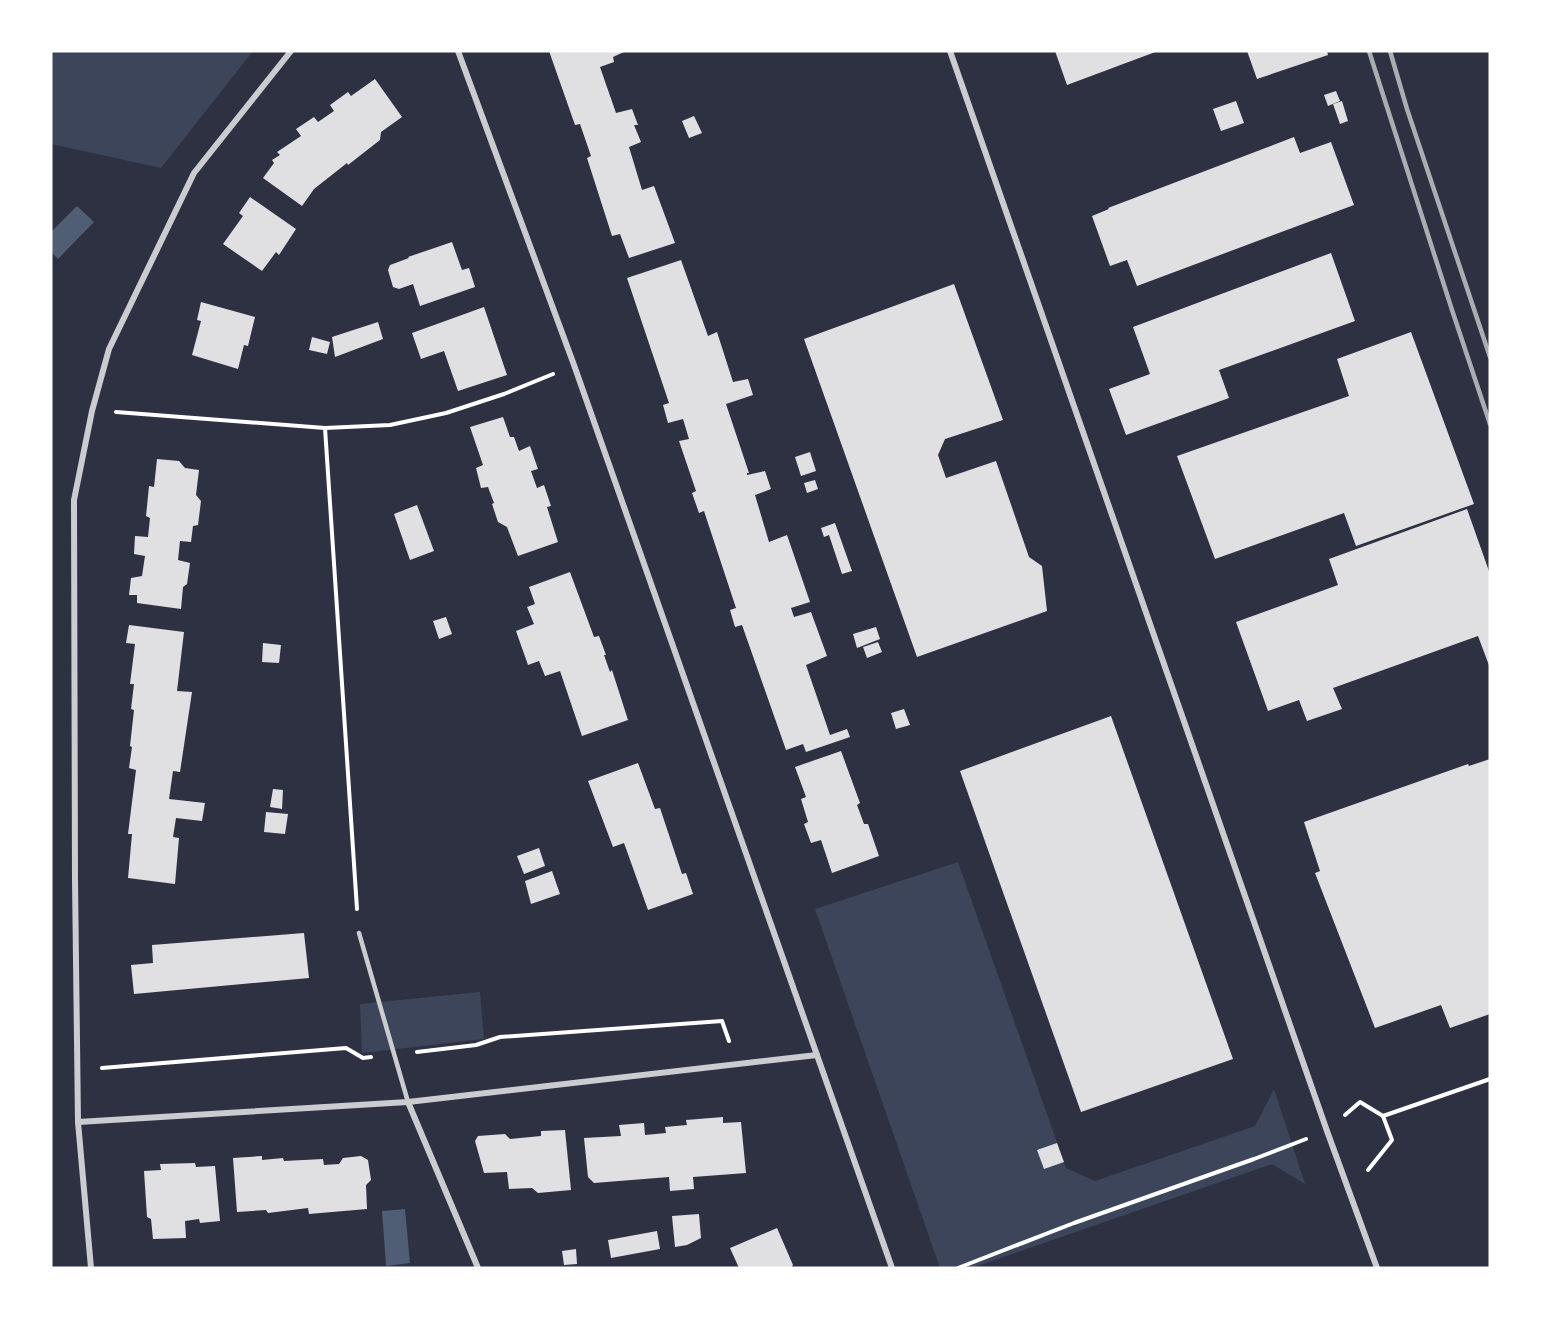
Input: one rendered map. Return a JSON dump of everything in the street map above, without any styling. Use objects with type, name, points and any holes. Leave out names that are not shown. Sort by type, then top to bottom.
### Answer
[{"type":"street","points":[[91,1268],[78,1122],[74,500],[92,411],[109,349],[194,173],[291,51]]},
{"type":"street","points":[[458,51],[574,365],[892,1268]]},
{"type":"street","points":[[951,51],[1349,1194],[1377,1268]]},
{"type":"street","points":[[78,1122],[408,1102],[818,1055]]},
{"type":"street","points":[[408,1102],[478,1268]]},
{"type":"lane","points":[[359,933],[408,1102]]},
{"type":"path","points":[[92,411],[325,428],[390,425],[447,413],[504,394],[574,365]]},
{"type":"path","points":[[325,428],[359,933]]},
{"type":"path","points":[[102,1068],[346,1048],[363,1058],[476,1045],[500,1037],[722,1021],[730,1045]]},
{"type":"path","points":[[1383,1116],[1490,1078]]},
{"type":"path","points":[[958,1268],[1074,1223],[1327,1131],[1360,1102],[1383,1116],[1392,1140],[1349,1194]]},
{"type":"shaded area","points":[[51,51],[253,51],[161,168],[51,144]]},
{"type":"shaded area","points":[[77,206],[94,222],[58,259],[51,252],[51,232]]},
{"type":"shaded area","points":[[958,862],[1066,1168],[1095,1181],[1255,1126],[1274,1089],[1305,1184],[1272,1164],[972,1268],[940,1268],[815,909]]},
{"type":"shaded area","points":[[480,992],[484,1039],[362,1053],[360,1004]]},
{"type":"shaded area","points":[[405,1209],[410,1263],[386,1266],[382,1211]]},
{"type":"building","points":[[549,51],[626,51],[613,57],[614,62],[600,67],[616,113],[632,109],[638,125],[634,125],[641,142],[629,147],[642,190],[654,186],[675,243],[629,258],[620,234],[612,236],[587,158],[591,156],[580,124],[575,125]]},
{"type":"building","points":[[1055,51],[1158,51],[1067,85]]},
{"type":"building","points":[[1247,51],[1327,51],[1328,55],[1257,79]]},
{"type":"building","points":[[375,79],[402,117],[381,132],[380,140],[314,189],[302,206],[263,178],[274,163],[272,160],[280,155],[277,152],[301,136],[296,129],[314,117],[318,122],[334,111],[330,105],[348,92],[351,96]]},
{"type":"building","points":[[1336,91],[1340,101],[1328,106],[1324,95]]},
{"type":"building","points":[[1236,101],[1244,123],[1221,131],[1213,109]]},
{"type":"building","points":[[1342,101],[1348,121],[1340,124],[1333,104]]},
{"type":"building","points":[[694,116],[702,133],[689,138],[682,121]]},
{"type":"building","points":[[1294,137],[1300,153],[1331,142],[1354,205],[1137,286],[1127,260],[1110,266],[1092,216]]},
{"type":"building","points":[[250,197],[296,229],[279,255],[276,252],[262,271],[223,244],[243,216],[239,213]]},
{"type":"building","points":[[452,242],[462,270],[469,268],[475,287],[420,306],[413,284],[399,289],[393,287],[388,270],[390,265]]},
{"type":"building","points":[[1331,253],[1355,321],[1219,370],[1229,398],[1126,435],[1109,389],[1150,374],[1133,327]]},
{"type":"building","points":[[681,260],[708,336],[717,332],[733,382],[748,379],[753,395],[726,404],[749,473],[747,475],[765,471],[771,489],[755,495],[769,542],[787,535],[810,602],[791,608],[794,617],[811,612],[827,656],[806,665],[830,735],[847,729],[850,737],[806,752],[803,744],[786,750],[742,625],[735,627],[730,610],[736,608],[704,511],[699,513],[692,493],[696,491],[679,441],[689,439],[683,419],[668,423],[663,405],[669,403],[627,278]]},
{"type":"building","points":[[954,284],[1003,420],[945,439],[938,455],[946,478],[996,461],[1029,557],[1042,566],[1047,611],[917,657],[804,339]]},
{"type":"building","points":[[201,302],[255,317],[248,346],[244,345],[238,369],[192,355],[201,321],[197,320]]},
{"type":"building","points":[[484,307],[507,375],[458,391],[444,351],[421,359],[412,333]]},
{"type":"building","points":[[378,322],[383,339],[335,357],[332,337]]},
{"type":"building","points":[[1411,332],[1474,504],[1356,546],[1344,513],[1215,559],[1177,456],[1349,396],[1337,359]]},
{"type":"building","points":[[312,337],[330,342],[327,354],[309,350]]},
{"type":"building","points":[[503,417],[510,437],[514,437],[519,451],[530,446],[538,469],[531,471],[537,488],[544,485],[551,506],[547,507],[558,542],[518,556],[507,527],[498,522],[488,487],[481,488],[476,468],[483,465],[470,427]]},
{"type":"building","points":[[810,452],[816,471],[801,476],[795,457]]},
{"type":"building","points":[[157,459],[179,461],[185,468],[199,470],[196,495],[201,501],[198,525],[193,526],[191,542],[180,541],[178,560],[190,563],[187,584],[183,587],[181,609],[137,603],[137,595],[129,595],[131,578],[142,576],[145,556],[134,554],[135,536],[148,537],[150,518],[146,516],[149,486],[154,487]]},
{"type":"building","points":[[815,480],[818,489],[807,493],[804,483]]},
{"type":"building","points":[[417,505],[434,551],[410,560],[394,514]]},
{"type":"building","points":[[1467,509],[1490,574],[1490,668],[1478,636],[1333,688],[1342,709],[1307,721],[1299,700],[1268,711],[1236,622],[1338,585],[1329,559]]},
{"type":"building","points":[[835,523],[852,571],[842,574],[829,535],[824,537],[821,528]]},
{"type":"building","points":[[570,572],[594,637],[599,636],[628,720],[582,736],[560,671],[545,676],[539,661],[528,665],[516,631],[534,624],[527,607],[535,604],[529,587]]},
{"type":"building","points":[[446,617],[452,634],[439,639],[433,621]]},
{"type":"building","points":[[129,625],[184,632],[177,691],[192,692],[180,772],[173,771],[169,799],[205,803],[202,821],[176,818],[173,837],[179,838],[175,884],[128,878],[132,834],[128,834],[136,770],[129,768],[134,710],[131,709],[134,684],[130,684],[135,644],[126,643]]},
{"type":"building","points":[[876,627],[880,639],[857,648],[853,634]]},
{"type":"building","points":[[878,642],[882,652],[867,658],[863,647]]},
{"type":"building","points":[[263,643],[281,645],[279,663],[262,662]]},
{"type":"building","points":[[904,709],[910,725],[896,729],[891,713]]},
{"type":"building","points":[[1111,716],[1233,1059],[1081,1112],[960,771]]},
{"type":"building","points":[[841,751],[860,803],[857,805],[864,824],[868,824],[879,856],[832,873],[821,840],[811,843],[804,824],[808,822],[801,799],[806,797],[795,767]]},
{"type":"building","points":[[1490,759],[1490,1014],[1450,1028],[1441,1005],[1375,1028],[1315,873],[1320,871],[1304,822],[1468,764],[1469,766]]},
{"type":"building","points":[[638,763],[655,809],[660,808],[682,874],[686,873],[693,894],[648,910],[624,843],[613,847],[588,781]]},
{"type":"building","points":[[273,789],[283,790],[282,809],[270,807]]},
{"type":"building","points":[[266,812],[288,814],[285,834],[264,832]]},
{"type":"building","points":[[539,848],[545,866],[524,874],[517,856]]},
{"type":"building","points":[[552,871],[560,894],[531,904],[525,881]]},
{"type":"building","points":[[304,933],[309,978],[134,994],[131,965],[153,963],[152,945]]},
{"type":"building","points":[[723,1117],[723,1123],[741,1122],[746,1173],[693,1177],[694,1189],[670,1191],[669,1177],[594,1183],[588,1177],[584,1138],[621,1136],[619,1125],[644,1123],[645,1135],[666,1133],[665,1127],[687,1125],[686,1120]]},
{"type":"building","points":[[565,1130],[571,1190],[538,1193],[532,1188],[509,1189],[507,1172],[484,1173],[475,1141],[478,1136],[505,1134],[510,1139],[541,1136],[541,1131]]},
{"type":"building","points":[[1057,1143],[1064,1162],[1044,1169],[1037,1150]]},
{"type":"building","points":[[262,1156],[262,1160],[323,1159],[324,1165],[339,1164],[343,1158],[361,1156],[368,1160],[371,1180],[366,1185],[367,1209],[309,1214],[308,1208],[268,1213],[266,1210],[237,1212],[233,1158]]},
{"type":"building","points":[[195,1163],[196,1167],[215,1166],[220,1221],[200,1223],[199,1219],[185,1221],[186,1238],[153,1239],[151,1219],[147,1217],[144,1171],[161,1170],[160,1164]]},
{"type":"building","points":[[699,1214],[701,1238],[687,1245],[675,1247],[672,1216]]},
{"type":"building","points":[[777,1228],[793,1265],[791,1268],[739,1268],[730,1248]]},
{"type":"building","points":[[657,1231],[660,1249],[611,1258],[608,1240]]},
{"type":"building","points":[[576,1249],[577,1264],[564,1265],[562,1251]]},
{"type":"railway","points":[[1369,51],[1490,424]]},
{"type":"railway","points":[[1390,51],[1407,109],[1490,357]]}]
